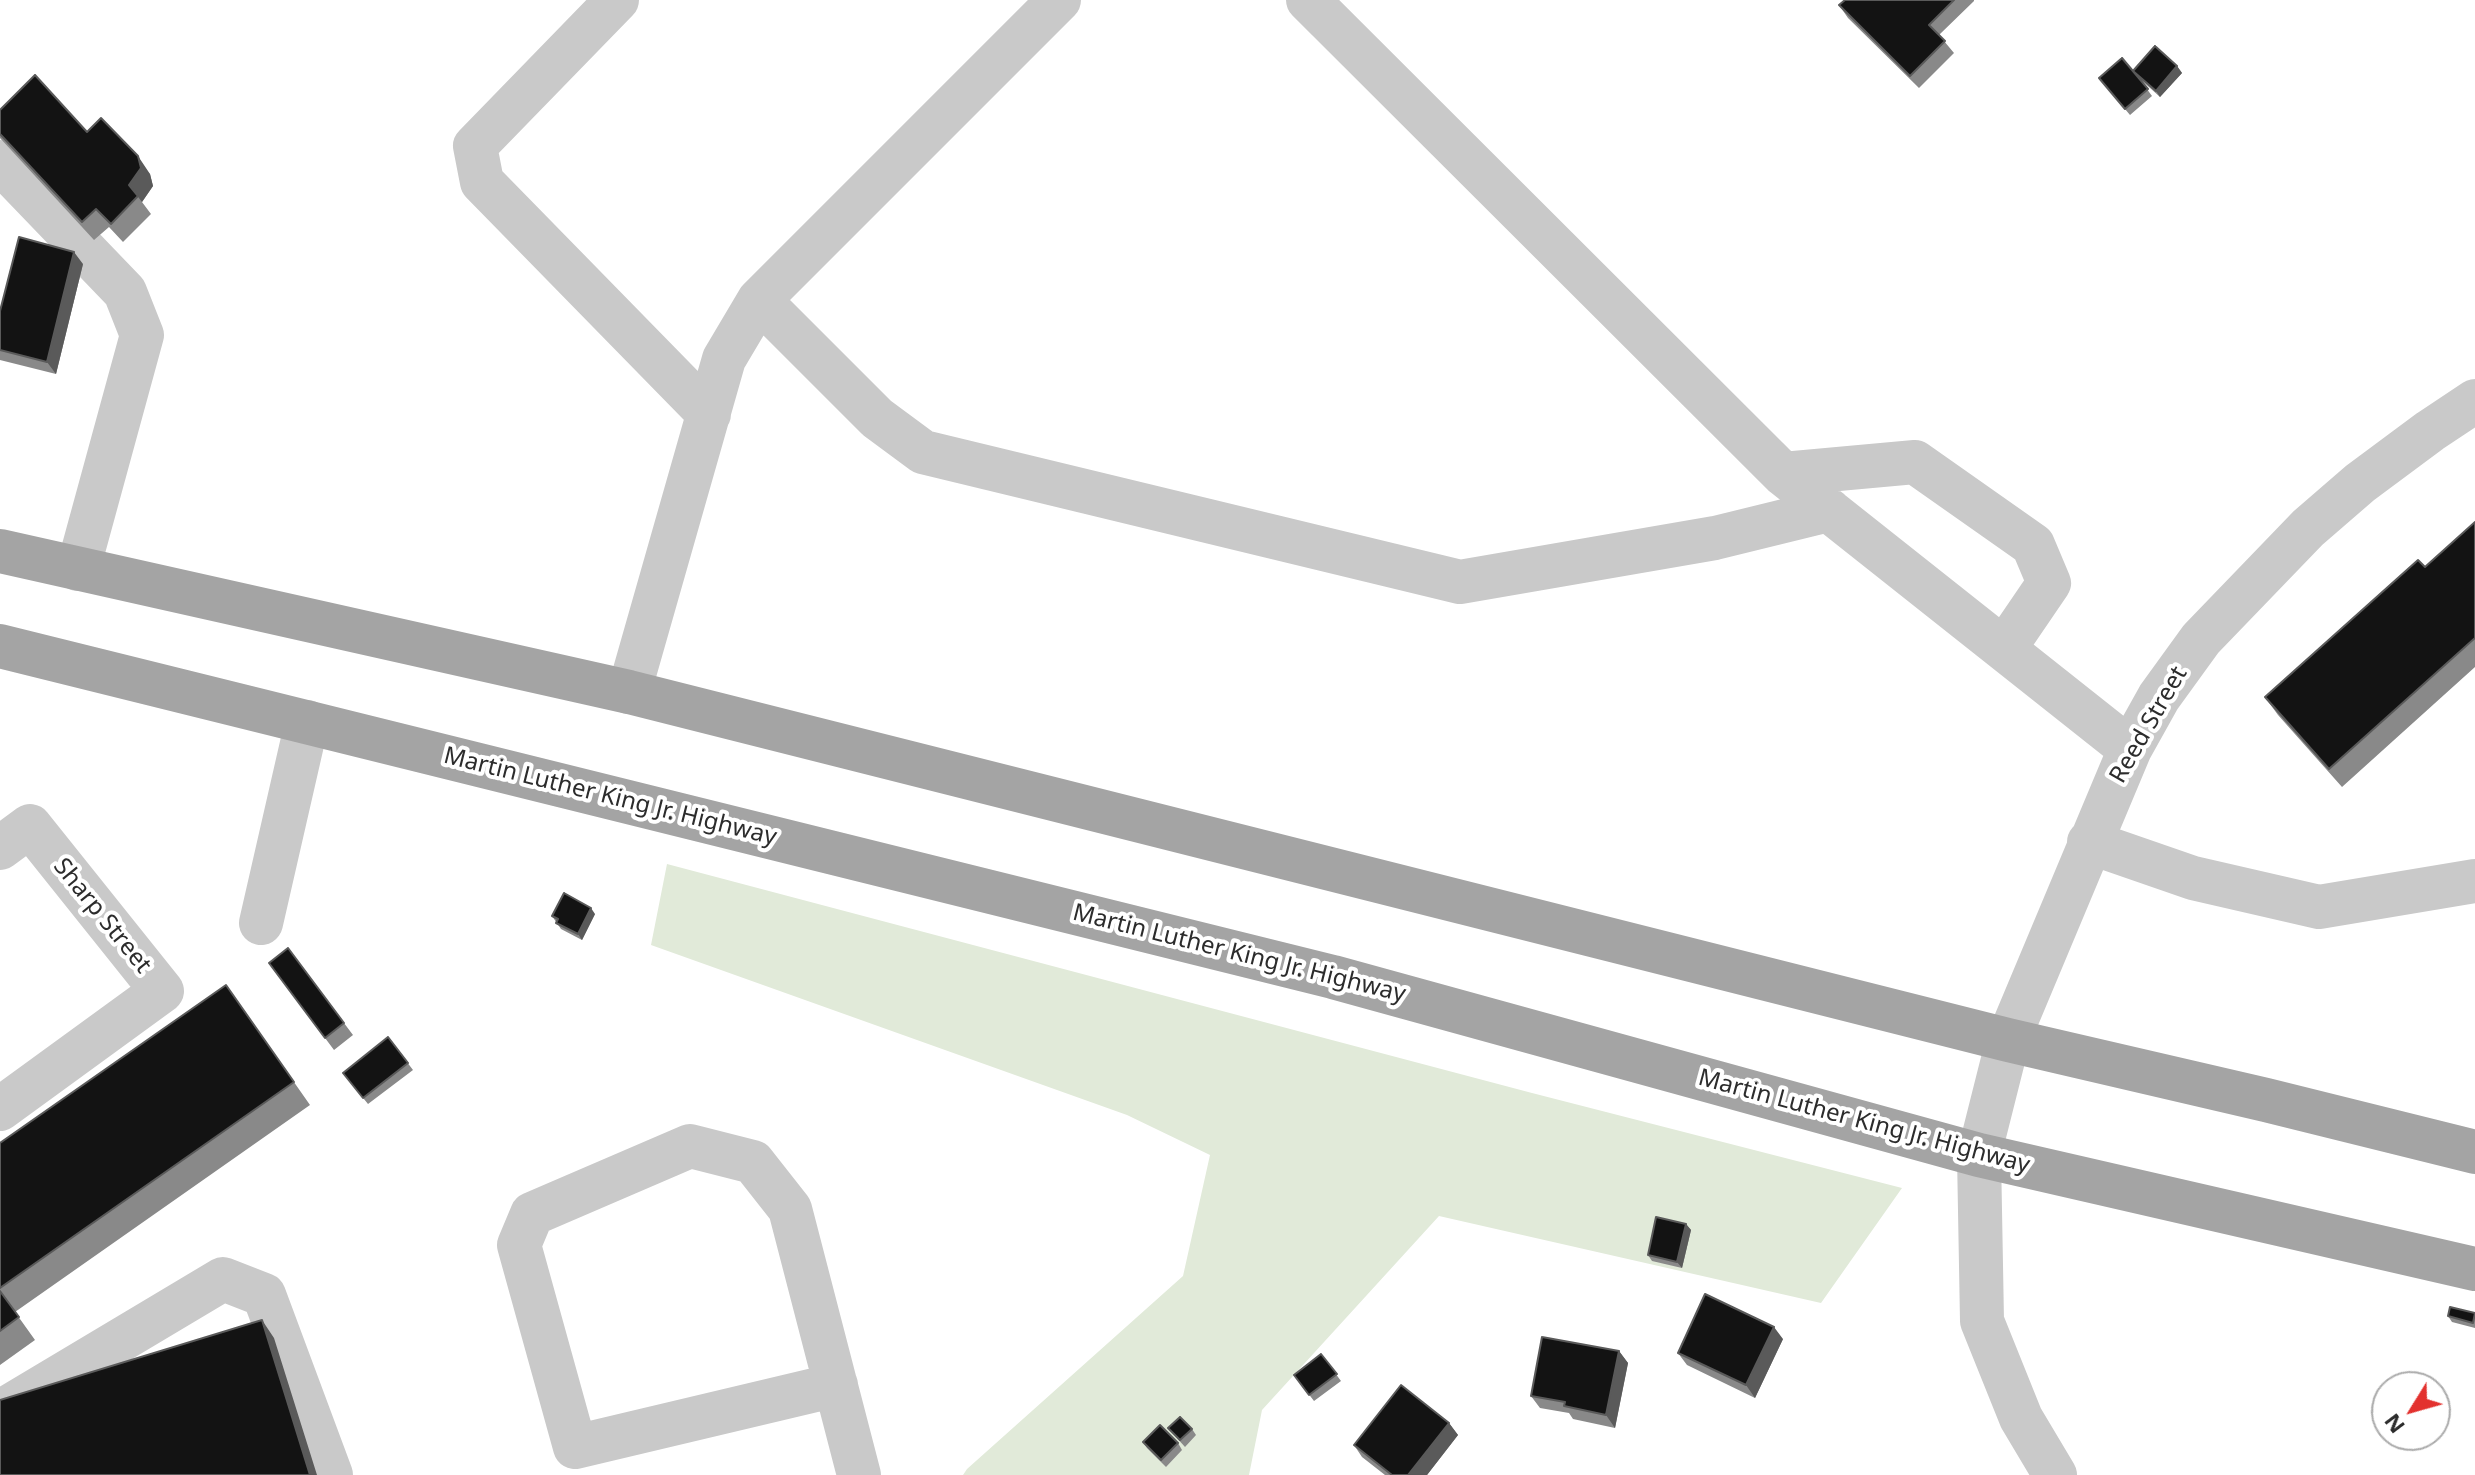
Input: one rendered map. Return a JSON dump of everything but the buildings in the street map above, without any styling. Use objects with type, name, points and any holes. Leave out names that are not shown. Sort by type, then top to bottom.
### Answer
[{"type":"main road","points":[[0,551],[629,692],[2008,1040],[2475,1152]]},
{"type":"main road","name":"Martin Luther King Jr. Highway","points":[[0,646],[1333,977],[1979,1155],[2475,1269]]},
{"type":"street","points":[[617,0],[475,146],[482,182],[709,414]]},
{"type":"street","points":[[629,692],[724,359],[759,300],[1059,0]]},
{"type":"street","points":[[1308,0],[1783,474],[2130,749]]},
{"type":"street","points":[[9,185],[125,292],[142,335],[78,569]]},
{"type":"street","points":[[759,300],[877,418],[923,452],[1460,582],[1715,538],[1829,510]]},
{"type":"street","name":"Reed Street","points":[[2055,1475],[2021,1418],[1982,1321],[1979,1155],[2008,1040],[2130,749],[2159,697],[2201,639],[2308,528],[2360,483],[2475,401]]},
{"type":"street","points":[[1783,474],[1915,462],[2033,545],[2049,583],[2004,649]]},
{"type":"street","points":[[261,923],[307,722]]},
{"type":"street","name":"Sharp Street","points":[[0,848],[30,826],[162,991],[0,1109]]},
{"type":"street","points":[[2089,842],[2193,878],[2319,907],[2475,881]]},
{"type":"street","points":[[836,1385],[575,1447],[519,1245],[532,1214],[690,1146],[753,1162],[790,1209],[836,1385],[859,1475]]},
{"type":"street","points":[[0,1412],[223,1279],[264,1295],[331,1475]]},
{"type":"green space","points":[[667,864],[1902,1188],[1821,1303],[1439,1216],[1262,1410],[1249,1475],[963,1475],[1183,1276],[1210,1155],[1127,1115],[651,945]]}]
